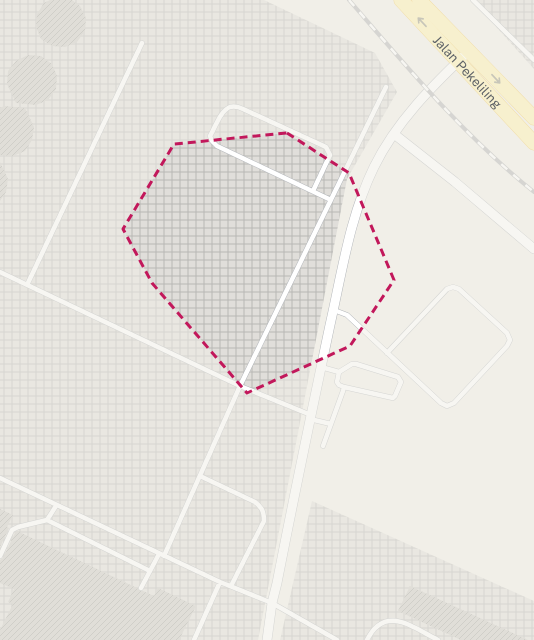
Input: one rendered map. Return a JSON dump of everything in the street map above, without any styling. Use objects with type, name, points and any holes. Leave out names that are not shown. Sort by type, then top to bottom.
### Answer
[{"type":"main road","name":"Jalan Pekeliling","points":[[401,0],[534,142]]},
{"type":"main road","name":"Jalan Pekeliling","points":[[419,0],[534,118]]},
{"type":"street","points":[[267,640],[272,603],[310,417],[348,243],[367,183],[374,167],[394,134],[417,104],[469,51]]},
{"type":"street","points":[[394,134],[455,182],[534,249]]},
{"type":"lane","points":[[474,0],[534,60]]},
{"type":"lane","points":[[27,285],[142,43]]},
{"type":"lane","points":[[141,588],[150,571],[162,555],[200,476],[240,386],[386,87]]},
{"type":"lane","points":[[313,191],[330,155],[326,147],[235,106],[229,107],[224,112],[210,136],[212,141],[217,146],[331,200]]},
{"type":"lane","points":[[0,272],[240,386],[310,417],[331,424]]},
{"type":"lane","points":[[334,310],[347,315],[441,403],[447,406],[454,403],[507,346],[510,340],[507,333],[460,289],[453,286],[447,289],[387,352]]},
{"type":"lane","points":[[352,364],[398,377],[401,382],[393,398],[344,387],[339,385],[337,382],[339,372],[352,364]]},
{"type":"lane","points":[[321,367],[339,372]]},
{"type":"lane","points":[[322,446],[344,387]]},
{"type":"lane","points":[[200,476],[255,502],[262,507],[264,514],[264,521],[231,586]]},
{"type":"lane","points":[[0,478],[56,506],[220,582],[272,603],[337,640]]},
{"type":"lane","points":[[47,520],[56,506]]},
{"type":"lane","points":[[0,556],[12,530],[18,527],[47,520],[150,571]]},
{"type":"lane","points":[[194,640],[220,582]]},
{"type":"lane","points":[[367,640],[376,626],[390,620],[403,622],[438,640]]},
{"type":"highlighted area","points":[[287,133],[349,173],[394,280],[350,346],[247,393],[152,283],[123,229],[174,144]]},
{"type":"shaded area","points":[[0,0],[264,0],[375,53],[397,92],[347,179],[258,640],[0,640]]},
{"type":"shaded area","points":[[472,0],[534,0],[534,69]]},
{"type":"shaded area","points":[[312,501],[534,601],[534,640],[280,640]]},
{"type":"building","points":[[50,0],[72,0],[80,6],[86,18],[85,31],[77,42],[65,47],[52,46],[41,39],[36,27],[37,14],[44,3]]},
{"type":"building","points":[[28,55],[41,56],[52,64],[57,76],[56,89],[48,100],[36,105],[16,103],[7,84],[8,71],[16,61]]},
{"type":"building","points":[[4,106],[25,108],[34,127],[32,140],[25,151],[13,156],[0,155],[0,108]]},
{"type":"building","points":[[0,162],[8,179],[6,192],[0,201]]},
{"type":"building","points":[[0,509],[13,515],[0,547]]},
{"type":"building","points":[[17,531],[137,588],[140,591],[154,596],[158,588],[196,606],[179,640],[0,640],[0,630],[13,604],[8,602],[14,589],[0,583],[0,560],[3,558]]},
{"type":"building","points":[[410,586],[528,640],[461,640],[398,611]]},
{"type":"railway","points":[[349,0],[460,124],[484,148],[534,192]]}]
